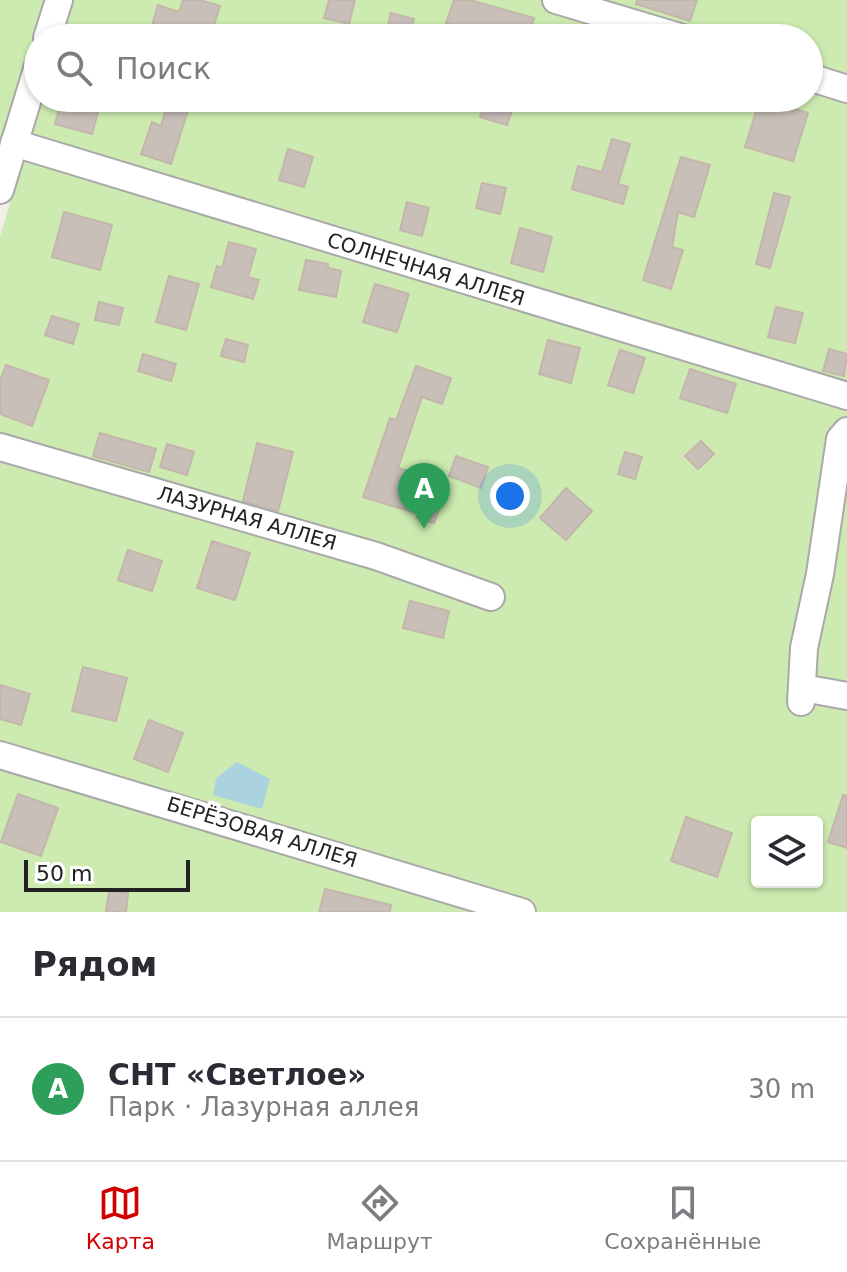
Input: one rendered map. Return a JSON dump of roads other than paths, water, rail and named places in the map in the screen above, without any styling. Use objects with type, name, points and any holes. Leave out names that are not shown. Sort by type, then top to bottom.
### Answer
[{"type":"street","points":[[51,24],[59,0]]},
{"type":"street","points":[[556,0],[636,24]]},
{"type":"street","points":[[823,81],[847,89]]},
{"type":"street","points":[[0,190],[24,111]]},
{"type":"street","name":"СОЛНЕЧНАЯ АЛЛЕЯ","points":[[14,143],[844,402]]},
{"type":"street","points":[[847,431],[840,439],[820,574],[804,648],[802,695],[847,696]]},
{"type":"street","name":"ЛАЗУРНАЯ АЛЛЕЯ","points":[[0,447],[376,556],[491,597]]},
{"type":"street","name":"БЕРЁЗОВАЯ АЛЛЕЯ","points":[[0,755],[522,912]]},
{"type":"water","points":[[237,762],[270,779],[262,809],[213,795],[216,778]]},
{"type":"place","name":"СНТ «Светлое»","points":[[424,529]]}]
